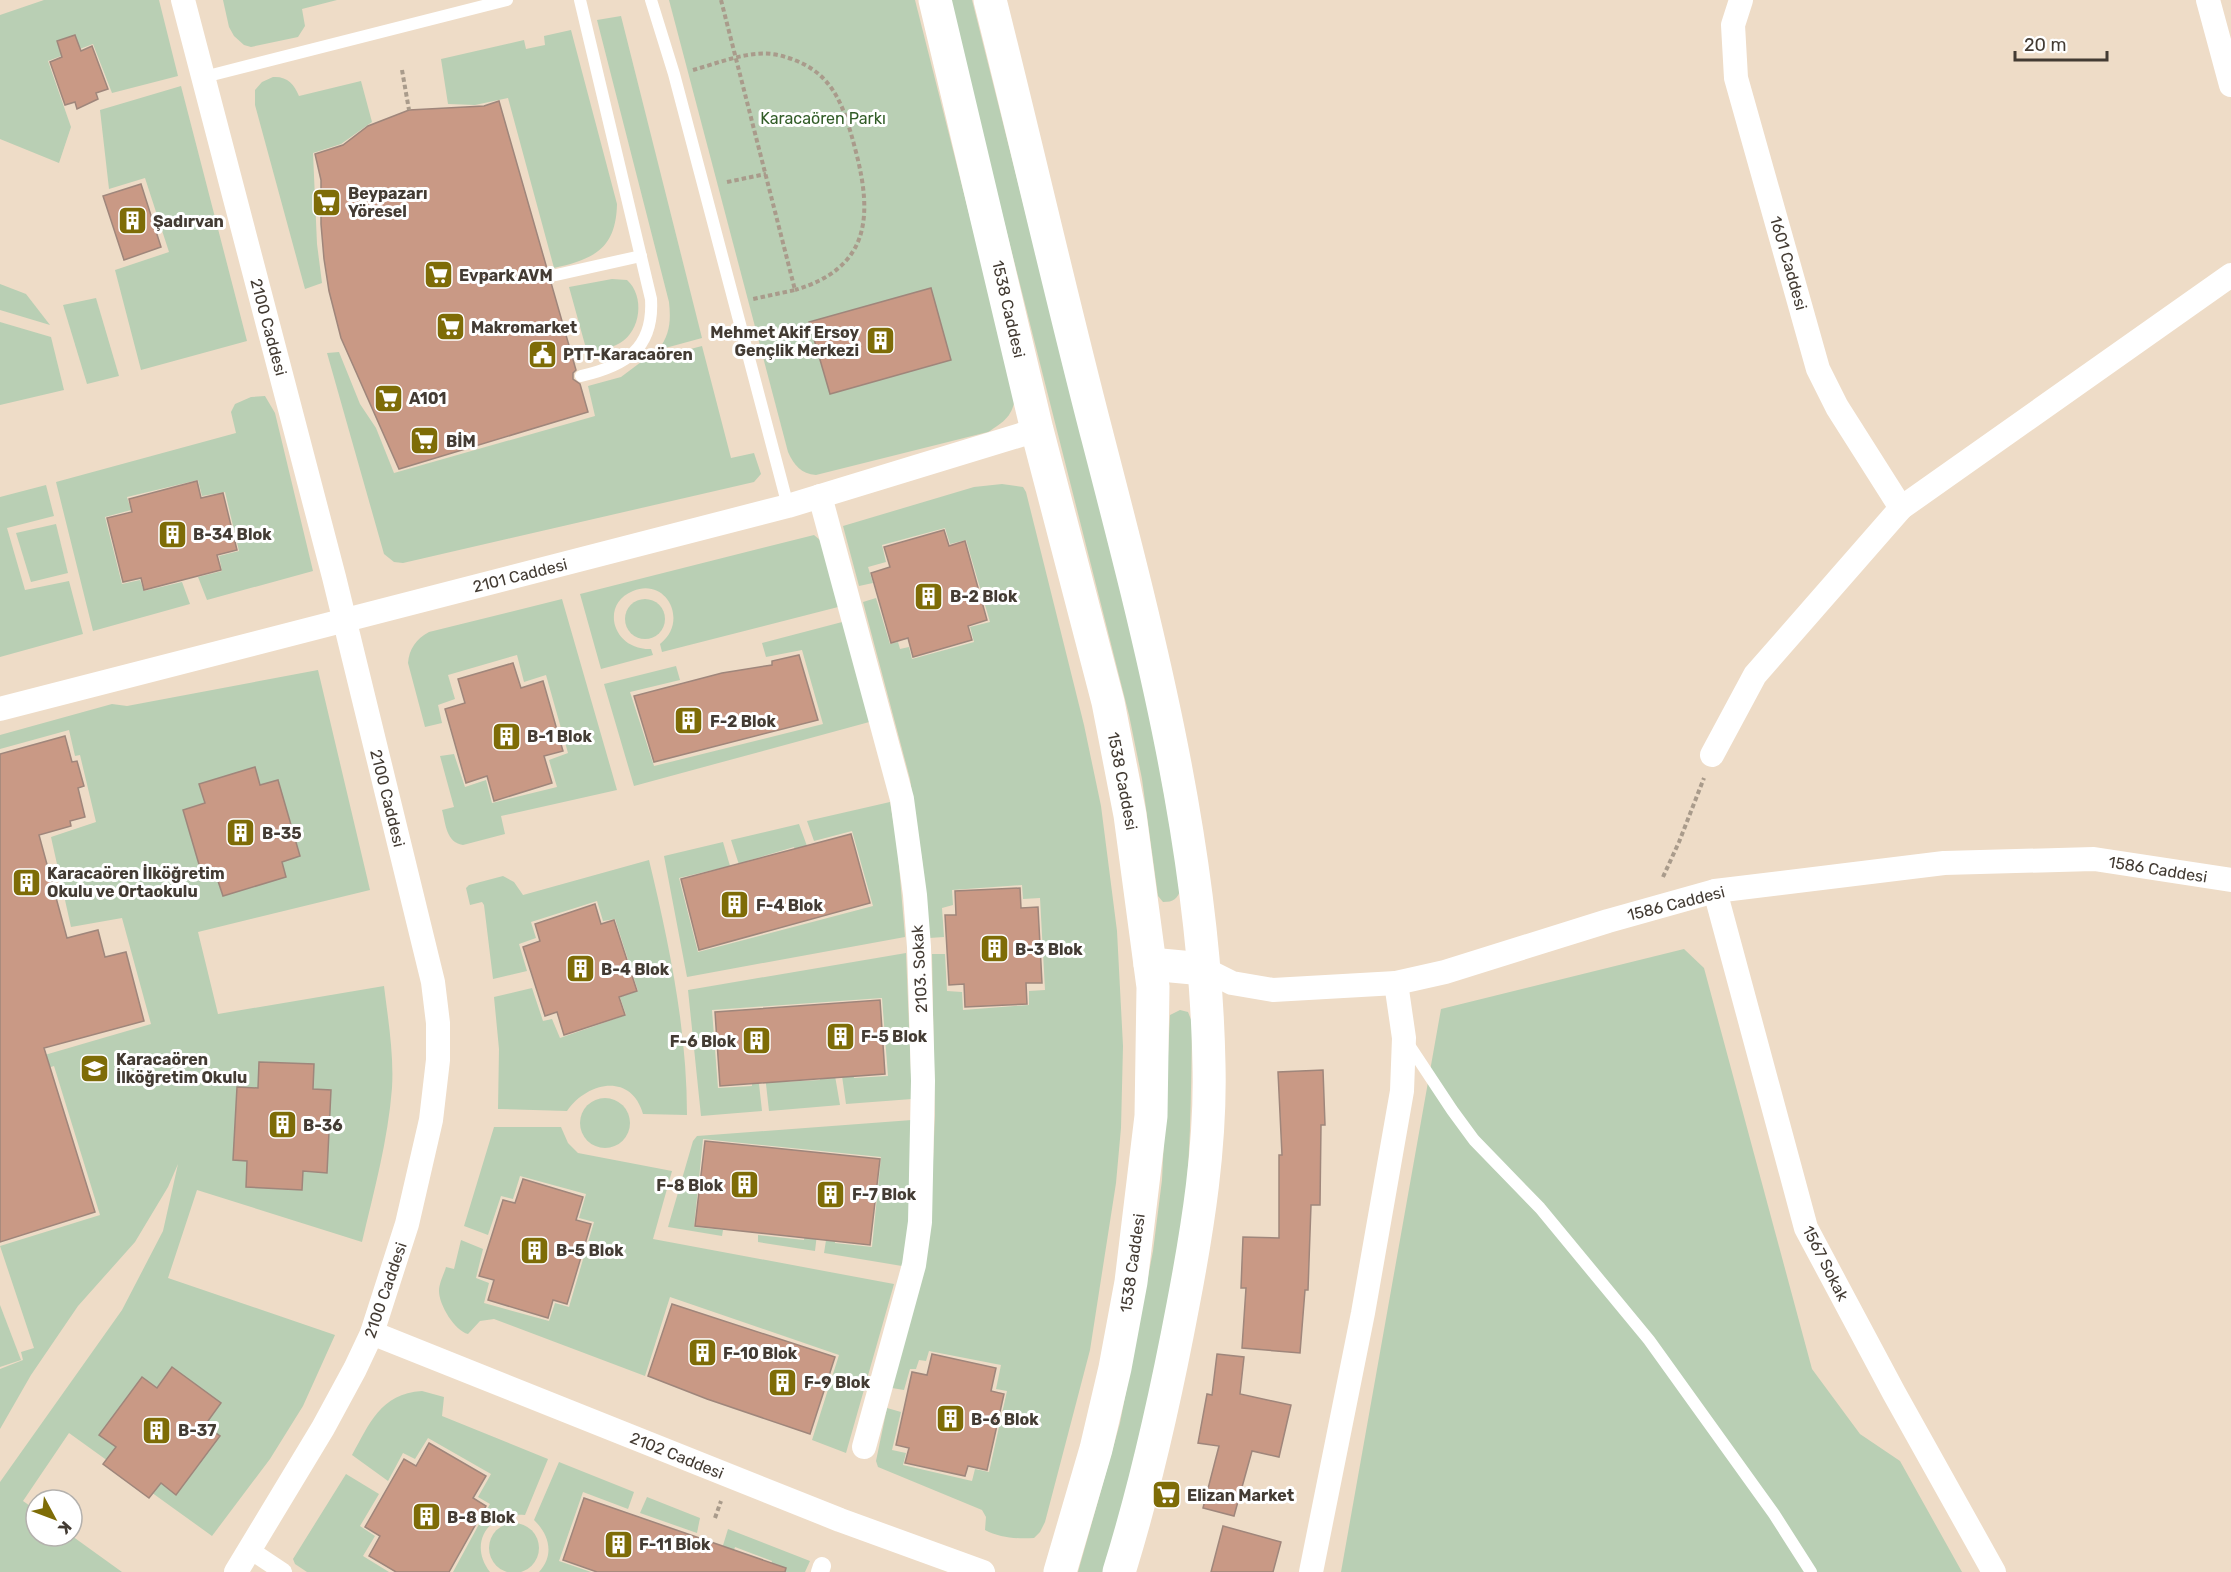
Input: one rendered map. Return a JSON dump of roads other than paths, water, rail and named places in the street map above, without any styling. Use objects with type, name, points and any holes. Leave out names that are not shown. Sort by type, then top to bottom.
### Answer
[{"type":"main road","name":"1538 Caddesi","points":[[936,0],[1038,430],[1108,702],[1130,815],[1153,987],[1150,1116],[1131,1282],[1115,1368],[1098,1438],[1060,1572]]},
{"type":"main road","points":[[990,0],[1144,615],[1180,786],[1204,969],[1209,1068],[1207,1125],[1192,1255],[1161,1414],[1119,1572]]},
{"type":"main road","points":[[1150,964],[1204,969]]},
{"type":"street","name":"2100 Caddesi","points":[[183,0],[345,620],[420,928],[438,1023],[436,1084],[431,1120],[407,1224],[372,1333],[323,1428],[236,1572]]},
{"type":"street","name":"1601 Caddesi","points":[[1741,0],[1733,25],[1736,78],[1818,369],[1901,508]]},
{"type":"street","points":[[2208,0],[2231,85]]},
{"type":"street","points":[[1712,755],[1755,675],[1901,508],[2231,275]]},
{"type":"street","name":"2101 Caddesi","points":[[0,709],[788,506],[1038,430]]},
{"type":"street","name":"2103. Sokak","points":[[820,496],[902,798],[915,895],[921,1000],[924,1080],[918,1240],[906,1294],[864,1447]]},
{"type":"street","name":"1586 Caddesi","points":[[1204,969],[1232,983],[1273,990],[1396,982],[1445,972],[1608,921],[1715,891],[1944,863],[2094,859],[2231,880]]},
{"type":"street","name":"1567 Sokak","points":[[1715,891],[1806,1228],[1894,1393],[1994,1572]]},
{"type":"street","points":[[1311,1572],[1363,1313],[1402,1091],[1404,1038],[1396,982]]},
{"type":"street","name":"2102 Caddesi","points":[[372,1333],[840,1520],[983,1572]]},
{"type":"street","points":[[250,1550],[283,1572]]},
{"type":"lane","points":[[204,77],[507,0]]},
{"type":"lane","points":[[580,0],[652,311],[648,330],[637,350],[628,359],[606,370],[582,376]]},
{"type":"lane","points":[[651,0],[675,74],[788,506]]},
{"type":"lane","points":[[556,275],[641,256]]},
{"type":"lane","points":[[1404,1038],[1474,1140],[1540,1208],[1649,1340],[1774,1514],[1811,1572]]},
{"type":"place","name":"Beypazarı Yöresel","points":[[327,202]]},
{"type":"place","name":"Şadırvan","points":[[132,221]]},
{"type":"place","name":"Evpark AVM","points":[[438,275]]},
{"type":"place","name":"Makromarket","points":[[450,327]]},
{"type":"place","name":"Mehmet Akif Ersoy Gençlik Merkezi","points":[[880,341]]},
{"type":"place","name":"PTT-Karacaören","points":[[542,354]]},
{"type":"place","name":"A101","points":[[388,398]]},
{"type":"place","name":"BİM","points":[[425,441]]},
{"type":"place","name":"B-34 Blok","points":[[172,534]]},
{"type":"place","name":"B-2 Blok","points":[[929,596]]},
{"type":"place","name":"F-2 Blok","points":[[689,721]]},
{"type":"place","name":"B-1 Blok","points":[[506,736]]},
{"type":"place","name":"B-35","points":[[241,833]]},
{"type":"place","name":"Karacaören İlköğretim Okulu ve Ortaokulu","points":[[26,882]]},
{"type":"place","name":"F-4 Blok","points":[[735,905]]},
{"type":"place","name":"B-3 Blok","points":[[994,949]]},
{"type":"place","name":"B-4 Blok","points":[[580,969]]},
{"type":"place","name":"F-5 Blok","points":[[840,1036]]},
{"type":"place","name":"F-6 Blok","points":[[757,1041]]},
{"type":"place","name":"Karacaören İlköğretim Okulu","points":[[95,1068]]},
{"type":"place","name":"B-36","points":[[282,1125]]},
{"type":"place","name":"F-8 Blok","points":[[744,1185]]},
{"type":"place","name":"F-7 Blok","points":[[831,1194]]},
{"type":"place","name":"B-5 Blok","points":[[535,1250]]},
{"type":"place","name":"F-10 Blok","points":[[702,1353]]},
{"type":"place","name":"F-9 Blok","points":[[783,1382]]},
{"type":"place","name":"B-6 Blok","points":[[950,1419]]},
{"type":"place","name":"B-37","points":[[157,1430]]},
{"type":"place","name":"Elizan Market","points":[[1166,1495]]},
{"type":"place","name":"B-8 Blok","points":[[426,1517]]},
{"type":"place","name":"F-11 Blok","points":[[618,1544]]},
{"type":"park label","name":"Karacaören Parkı","points":[[823,118]]}]
